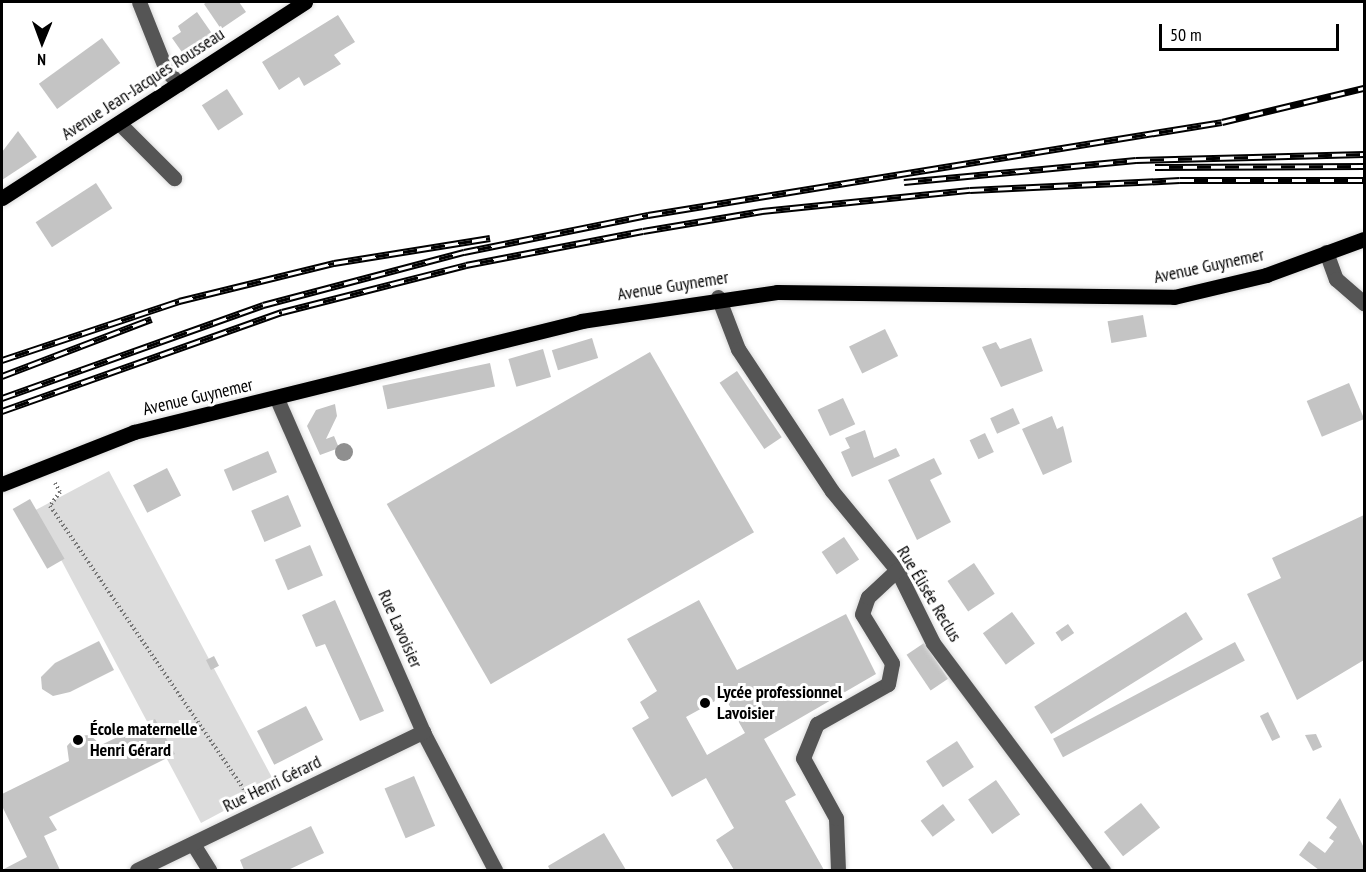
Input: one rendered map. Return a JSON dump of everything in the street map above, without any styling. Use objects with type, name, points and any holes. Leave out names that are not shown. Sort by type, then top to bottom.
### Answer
[{"type":"main road","name":"Avenue Jean-Jacques Rousseau","points":[[2,198],[305,2]]},
{"type":"main road","name":"Avenue Guynemer","points":[[2,484],[134,432],[277,399],[581,321],[718,297],[829,292],[1174,297],[1266,275],[1365,239]]},
{"type":"street","points":[[139,2],[166,70],[179,84]]},
{"type":"street","points":[[119,123],[174,178]]},
{"type":"street","points":[[1326,252],[1335,279],[1365,303]]},
{"type":"street","name":"Rue Élisée Reclus","points":[[718,297],[738,349],[832,491],[897,570],[933,643],[1103,870]]},
{"type":"street","name":"Rue Lavoisier","points":[[277,399],[423,732],[495,870]]},
{"type":"street","points":[[838,870],[836,818],[803,758],[817,724],[888,684],[892,663],[862,614],[868,597],[897,570]]},
{"type":"street","name":"Rue Henri Gérard","points":[[137,870],[423,732]]},
{"type":"street","points":[[193,844],[209,870]]},
{"type":"path","points":[[47,466],[60,492],[50,506],[259,812]]},
{"type":"shaded area","points":[[109,471],[275,784],[201,823],[35,510]]},
{"type":"building","points":[[207,2],[239,2],[246,12],[221,29],[204,4]]},
{"type":"building","points":[[197,12],[213,35],[184,55],[172,38],[181,32],[178,26]]},
{"type":"building","points":[[338,15],[355,42],[334,55],[341,64],[304,86],[299,77],[279,90],[262,62]]},
{"type":"building","points":[[102,38],[120,63],[57,109],[39,84]]},
{"type":"building","points":[[227,89],[243,114],[218,130],[202,105]]},
{"type":"building","points":[[18,131],[37,157],[2,180],[2,152]]},
{"type":"building","points":[[96,183],[112,208],[52,247],[36,222]]},
{"type":"building","points":[[1143,315],[1147,337],[1111,343],[1108,321]]},
{"type":"building","points":[[885,329],[898,356],[862,373],[849,347]]},
{"type":"building","points":[[592,338],[598,358],[558,370],[552,350]]},
{"type":"building","points":[[1031,338],[1043,371],[1001,387],[982,347],[996,342],[1000,349]]},
{"type":"building","points":[[543,349],[551,377],[516,387],[508,359]]},
{"type":"building","points":[[650,352],[754,532],[491,684],[387,504]]},
{"type":"building","points":[[490,363],[495,386],[387,409],[382,386]]},
{"type":"building","points":[[737,371],[782,437],[764,449],[720,383]]},
{"type":"building","points":[[1349,383],[1364,419],[1322,437],[1307,401]]},
{"type":"building","points":[[843,398],[855,424],[830,436],[818,410]]},
{"type":"building","points":[[335,404],[337,416],[326,439],[334,436],[339,448],[320,455],[307,426],[316,410]]},
{"type":"building","points":[[1013,408],[1020,424],[997,434],[990,418]]},
{"type":"building","points":[[1052,416],[1057,429],[1063,426],[1072,462],[1043,475],[1022,429]]},
{"type":"building","points":[[865,430],[874,458],[896,448],[900,456],[852,477],[841,452],[850,448],[845,438]]},
{"type":"building","points":[[985,433],[994,452],[978,459],[970,440]]},
{"type":"building","points":[[268,451],[277,472],[233,491],[224,470]]},
{"type":"building","points":[[934,458],[942,474],[930,480],[951,522],[917,540],[888,480]]},
{"type":"building","points":[[167,468],[181,496],[147,513],[133,485]]},
{"type":"building","points":[[288,495],[301,526],[264,542],[251,511]]},
{"type":"building","points":[[30,499],[64,559],[47,569],[13,509]]},
{"type":"building","points":[[1364,515],[1364,660],[1297,700],[1247,594],[1281,578],[1272,558]]},
{"type":"building","points":[[844,537],[859,559],[837,574],[822,552]]},
{"type":"building","points":[[310,545],[323,575],[288,590],[275,560]]},
{"type":"building","points":[[974,563],[995,594],[968,612],[947,581]]},
{"type":"building","points":[[335,600],[384,711],[360,721],[325,644],[316,647],[302,615]]},
{"type":"building","points":[[699,600],[737,670],[846,614],[876,674],[764,739],[796,795],[785,801],[824,870],[734,870],[716,840],[734,828],[706,778],[672,797],[632,728],[649,718],[640,702],[657,691],[627,639]],"holes":[[[724,696],[745,733],[707,755],[686,717]]]},
{"type":"building","points":[[1012,612],[1035,644],[1006,665],[983,633]]},
{"type":"building","points":[[1186,612],[1203,639],[1051,734],[1034,707]]},
{"type":"building","points":[[1068,624],[1074,633],[1062,642],[1056,632]]},
{"type":"building","points":[[99,641],[114,670],[70,692],[53,696],[42,689],[41,677],[55,663]]},
{"type":"building","points":[[1235,642],[1245,661],[1063,757],[1053,739]]},
{"type":"building","points":[[924,643],[948,679],[931,690],[907,655]]},
{"type":"building","points":[[214,656],[219,666],[211,670],[206,660]]},
{"type":"building","points":[[306,706],[323,740],[274,765],[257,731]]},
{"type":"building","points":[[1268,712],[1280,737],[1272,741],[1260,716]]},
{"type":"building","points":[[155,719],[175,754],[49,817],[57,830],[44,836],[60,870],[2,870],[27,857],[2,806],[2,794],[69,761],[67,746],[76,736],[90,735],[101,745]]},
{"type":"building","points":[[1316,734],[1322,747],[1313,751],[1305,735]]},
{"type":"building","points":[[957,741],[974,767],[943,787],[926,761]]},
{"type":"building","points":[[414,776],[435,826],[406,838],[385,789]]},
{"type":"building","points":[[996,780],[1020,814],[992,834],[968,800]]},
{"type":"building","points":[[1340,798],[1364,848],[1364,870],[1319,870],[1299,855],[1309,841],[1325,853],[1334,841],[1329,838],[1337,827],[1326,818]]},
{"type":"building","points":[[1141,803],[1160,827],[1123,856],[1104,832]]},
{"type":"building","points":[[943,804],[955,820],[933,837],[921,821]]},
{"type":"building","points":[[311,826],[324,853],[288,870],[244,870],[240,860]]},
{"type":"building","points":[[604,833],[626,870],[550,870],[548,866]]},
{"type":"railway","points":[[2,398],[263,305],[464,252],[648,215],[1222,122],[1364,88]]},
{"type":"railway","points":[[904,182],[1136,160],[1364,154]]},
{"type":"railway","points":[[1155,167],[1364,166]]},
{"type":"railway","points":[[2,411],[282,312],[466,265],[643,231],[762,211],[970,190],[1180,180],[1364,180]]},
{"type":"railway","points":[[2,360],[179,301],[334,263],[490,238]]},
{"type":"railway","points":[[2,376],[151,319]]},
{"type":"place","name":"Lycée professionnel Lavoisier","points":[[705,703]]},
{"type":"place","name":"École maternelle Henri Gérard","points":[[78,740]]}]
